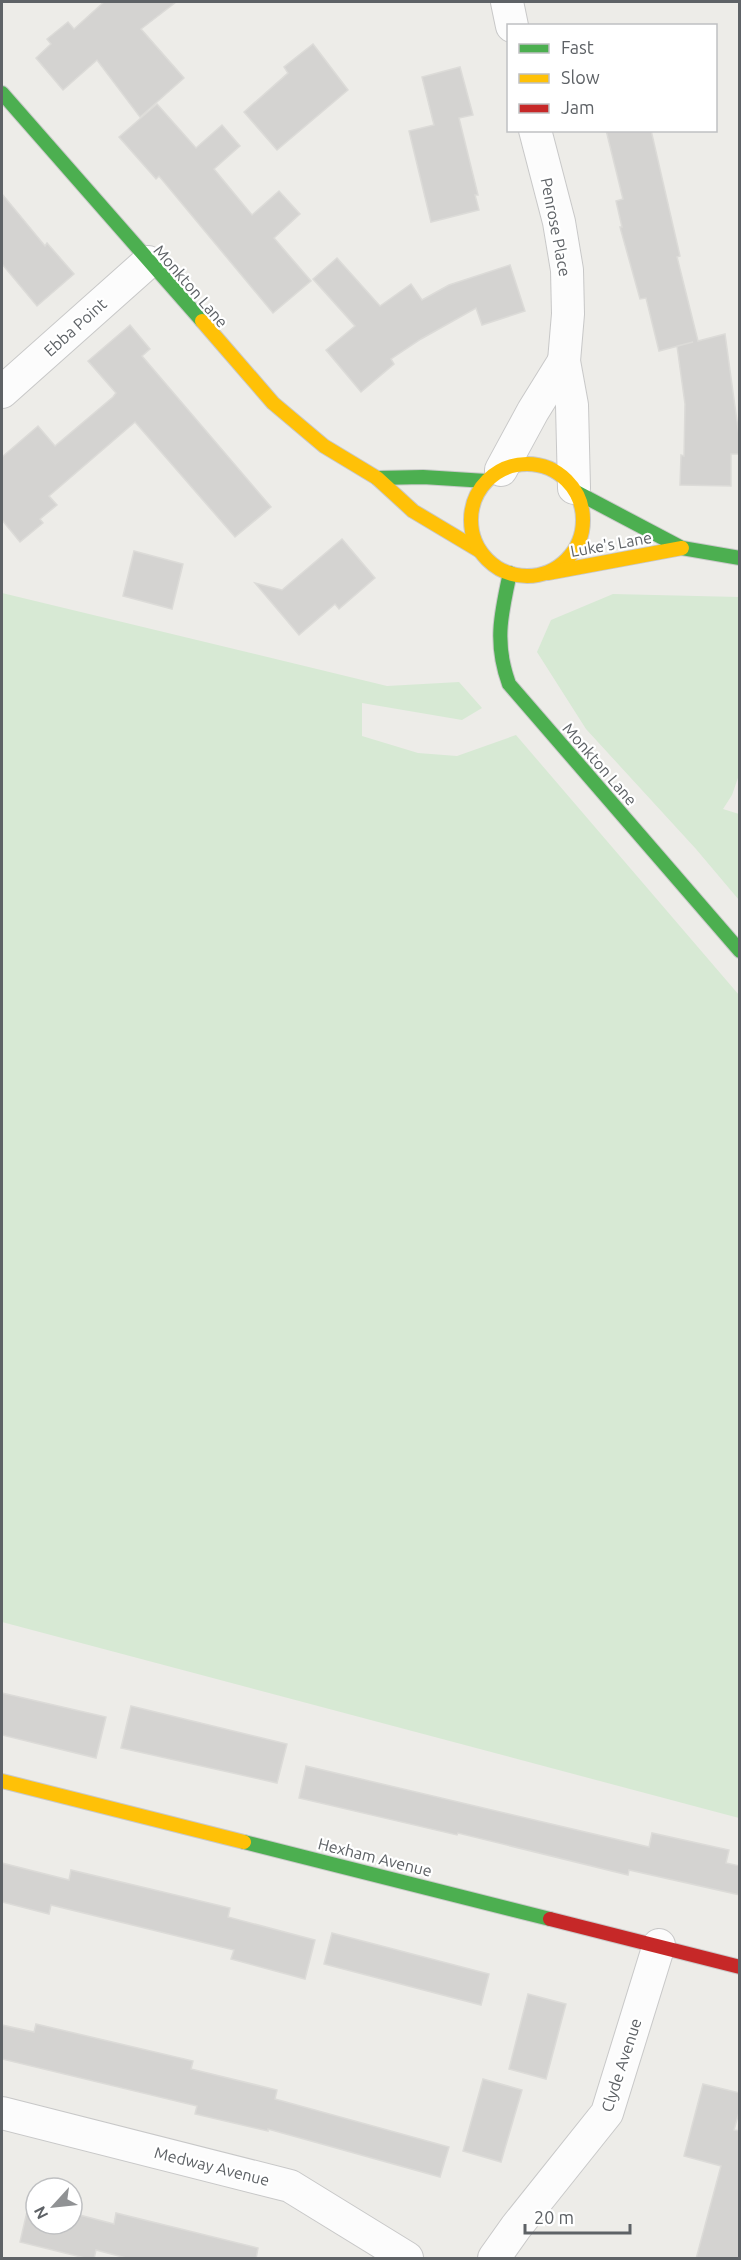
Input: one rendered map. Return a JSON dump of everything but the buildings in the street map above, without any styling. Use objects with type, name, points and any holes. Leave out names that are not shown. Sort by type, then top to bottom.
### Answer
[{"type":"street","points":[[507,2],[512,24]]},
{"type":"street","name":"Monkton Lane","points":[[2,93],[273,403],[324,447],[377,478],[413,511],[480,551]]},
{"type":"street","name":"Penrose Place","points":[[536,132],[559,222],[567,270],[568,314],[564,361],[572,405],[575,490]]},
{"type":"street","name":"Ebba Point","points":[[2,392],[148,262]]},
{"type":"street","name":"Penrose Place","points":[[494,475],[564,361]]},
{"type":"street","points":[[517,464],[541,466],[563,476],[575,490],[582,507],[583,524],[580,539],[572,554],[561,565],[547,573],[528,576],[510,573],[493,565],[480,551],[472,534],[471,515],[476,496],[494,475],[517,464]]},
{"type":"street","points":[[377,478],[494,475]]},
{"type":"street","name":"Luke's Lane","points":[[575,490],[682,548],[740,558]]},
{"type":"street","name":"Luke's Lane","points":[[547,573],[682,548]]},
{"type":"street","name":"Monkton Lane","points":[[510,573],[498,644],[501,665],[509,684],[740,951]]},
{"type":"street","name":"Hexham Avenue","points":[[2,1781],[740,1967]]},
{"type":"street","name":"Clyde Avenue","points":[[494,2259],[516,2227],[607,2113],[659,1945]]},
{"type":"street","name":"Medway Avenue","points":[[2,2113],[290,2186],[407,2259]]},
{"type":"green space","points":[[2,593],[387,686],[459,682],[482,708],[462,720],[362,703],[362,736],[418,753],[457,756],[516,735],[739,995],[739,1818],[2,1622]]},
{"type":"green space","points":[[613,594],[739,597],[739,775],[732,795],[723,809],[739,814],[739,900],[696,849],[586,729],[537,652],[551,620]]},
{"type":"traffic: fast","points":[[2,93],[202,321]]},
{"type":"traffic: fast","points":[[377,478],[423,477],[486,481]]},
{"type":"traffic: fast","points":[[576,492],[682,548],[740,558]]},
{"type":"traffic: fast","points":[[510,573],[500,628],[504,669],[509,684],[740,951]]},
{"type":"traffic: fast","points":[[244,1842],[550,1919]]},
{"type":"traffic: slow","points":[[202,321],[273,403],[324,446],[377,478],[413,511],[480,551]]},
{"type":"traffic: slow","points":[[527,464],[548,468],[567,480],[579,499],[583,520],[579,541],[567,560],[548,572],[527,576],[506,572],[487,560],[475,541],[471,520],[475,499],[487,480],[506,468],[527,464]]},
{"type":"traffic: slow","points":[[548,573],[682,548]]},
{"type":"traffic: slow","points":[[2,1781],[244,1842]]},
{"type":"traffic: jam","points":[[550,1919],[740,1967]]}]
